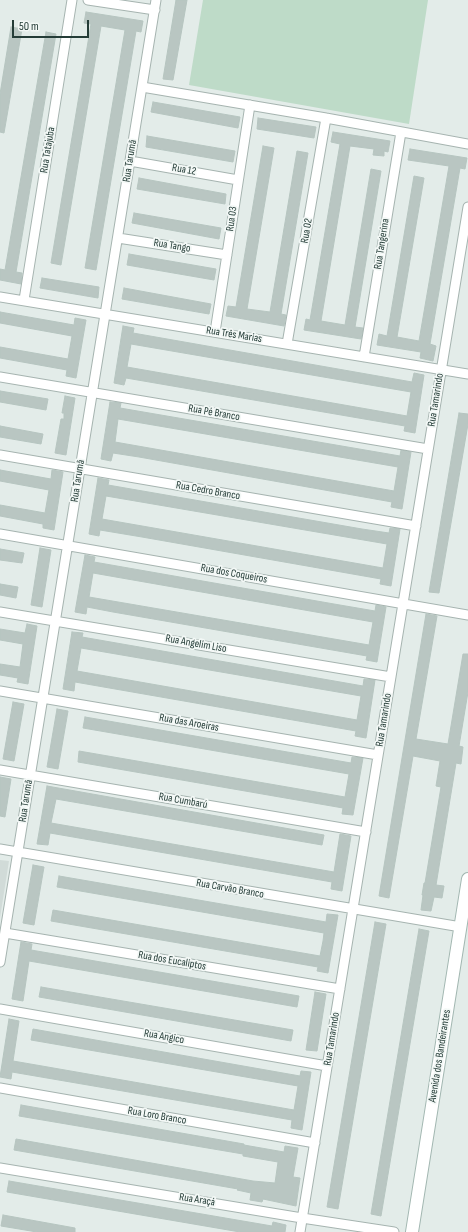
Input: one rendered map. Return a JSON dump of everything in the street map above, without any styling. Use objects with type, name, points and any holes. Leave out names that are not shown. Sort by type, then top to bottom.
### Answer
[{"type":"street","name":"Rua Tatajuba","points":[[24,300],[72,0]]},
{"type":"street","points":[[88,0],[155,10]]},
{"type":"street","name":"Rua Tarumã","points":[[0,962],[156,0]]},
{"type":"street","points":[[142,87],[468,144]]},
{"type":"street","name":"Rua 03","points":[[215,332],[250,105]]},
{"type":"street","name":"Rua 02","points":[[287,344],[326,118]]},
{"type":"street","name":"Rua Tangerina","points":[[364,357],[401,132]]},
{"type":"street","name":"Rua 12","points":[[130,161],[238,180]]},
{"type":"street","name":"Rua Tamarindo","points":[[300,1232],[468,207]]},
{"type":"street","name":"Rua Tango","points":[[118,238],[227,255]]},
{"type":"street","name":"Rua Três Marias","points":[[0,297],[468,374]]},
{"type":"street","name":"Rua Pé Branco","points":[[0,377],[428,450]]},
{"type":"street","name":"Rua Cedro Branco","points":[[0,455],[416,526]]},
{"type":"street","name":"Rua dos Coqueiros","points":[[0,534],[468,615]]},
{"type":"street","name":"Rua Angelim Liso","points":[[0,612],[391,677]]},
{"type":"street","name":"Rua das Aroeiras","points":[[0,691],[378,755]]},
{"type":"street","name":"Rua Cumbarú","points":[[0,770],[366,832]]},
{"type":"street","name":"Rua Carvão Branco","points":[[0,849],[353,910],[461,927]]},
{"type":"street","name":"Avenida dos Bandeirantes","points":[[412,1232],[468,879]]},
{"type":"street","name":"Rua dos Eucaliptos","points":[[5,933],[340,989]]},
{"type":"street","name":"Rua Angico","points":[[0,1009],[327,1066]]},
{"type":"street","name":"Rua Loro Branco","points":[[0,1088],[315,1143]]},
{"type":"street","name":"Rua Araçá","points":[[0,1168],[394,1232]]},
{"type":"shaded area","points":[[0,860],[9,861],[0,918]]},
{"type":"green space","points":[[203,0],[428,0],[409,124],[189,85]]},
{"type":"building","points":[[176,0],[187,0],[173,80],[163,79]]},
{"type":"building","points":[[86,12],[143,21],[141,32],[136,31],[96,270],[85,268],[125,30],[101,26],[61,265],[51,263],[91,24],[84,23]]},
{"type":"building","points":[[11,27],[22,29],[4,133],[0,132],[0,94]]},
{"type":"building","points":[[46,32],[56,34],[16,272],[22,273],[21,284],[0,280],[0,269],[5,270]]},
{"type":"building","points":[[153,102],[240,117],[238,128],[151,112]]},
{"type":"building","points":[[258,118],[316,127],[314,138],[257,129]]},
{"type":"building","points":[[333,132],[390,141],[388,152],[384,151],[384,156],[373,155],[374,149],[350,146],[321,321],[345,325],[371,169],[381,171],[355,327],[363,328],[361,339],[304,330],[306,319],[310,320],[340,144],[331,142]]},
{"type":"building","points":[[147,136],[235,151],[233,162],[146,147]]},
{"type":"building","points":[[263,146],[274,148],[247,309],[270,312],[297,151],[308,153],[281,314],[286,315],[284,326],[226,316],[228,306],[236,307]]},
{"type":"building","points":[[410,149],[467,158],[465,169],[460,168],[430,344],[436,346],[433,361],[420,358],[421,352],[377,345],[379,334],[387,336],[414,176],[424,178],[397,337],[419,341],[449,166],[408,160]]},
{"type":"building","points":[[139,178],[226,194],[225,204],[137,189]]},
{"type":"building","points":[[134,213],[221,228],[219,239],[132,223]]},
{"type":"building","points":[[129,254],[216,269],[214,280],[127,265]]},
{"type":"building","points":[[42,278],[99,287],[98,298],[40,288]]},
{"type":"building","points":[[124,288],[211,304],[209,314],[122,299]]},
{"type":"building","points":[[0,312],[74,325],[75,318],[86,320],[76,378],[66,376],[67,370],[0,358],[0,347],[68,359],[72,336],[0,323]]},
{"type":"building","points":[[123,326],[134,328],[133,333],[412,382],[414,373],[424,375],[415,433],[404,431],[405,426],[126,378],[124,385],[114,383]],"holes":[[[131,344],[411,392],[407,416],[127,367]]]},
{"type":"building","points":[[0,391],[48,399],[46,410],[0,402]]},
{"type":"building","points":[[65,396],[75,398],[66,455],[55,453],[61,419],[64,419],[64,413],[62,413]]},
{"type":"building","points":[[110,402],[121,403],[120,408],[400,456],[401,450],[411,452],[402,509],[391,507],[392,502],[139,457],[113,453],[111,461],[101,459]],"holes":[[[118,419],[398,467],[394,491],[115,442]]]},
{"type":"building","points":[[459,413],[468,414],[468,424],[439,593],[429,592]]},
{"type":"building","points":[[0,426],[43,434],[41,444],[0,437]]},
{"type":"building","points":[[0,470],[51,479],[52,470],[63,472],[54,530],[43,528],[43,524],[0,516],[0,505],[45,513],[49,490],[0,481]]},
{"type":"building","points":[[98,478],[109,480],[108,485],[362,529],[389,533],[390,528],[400,529],[391,586],[380,584],[381,579],[142,537],[100,530],[99,536],[89,534]],"holes":[[[106,496],[387,544],[383,568],[102,519]]]},
{"type":"building","points":[[40,548],[51,550],[42,607],[31,605]]},
{"type":"building","points":[[0,549],[24,553],[22,563],[0,560]]},
{"type":"building","points":[[85,555],[95,557],[94,562],[334,604],[375,611],[376,605],[386,607],[377,662],[366,660],[367,656],[87,607],[86,614],[75,612]],"holes":[[[93,573],[373,622],[369,645],[89,597]]]},
{"type":"building","points":[[0,584],[18,587],[16,598],[0,595]]},
{"type":"building","points":[[426,614],[437,616],[416,739],[448,744],[463,654],[468,654],[468,692],[459,746],[463,747],[461,764],[456,763],[436,885],[444,886],[442,898],[434,897],[431,911],[421,910],[422,895],[441,787],[436,786],[440,761],[413,756],[389,898],[379,896]]},
{"type":"building","points":[[27,624],[37,626],[28,684],[17,682],[18,678],[0,675],[0,664],[20,667],[23,644],[0,640],[0,629],[25,633]]},
{"type":"building","points":[[72,632],[83,633],[82,637],[363,686],[364,679],[375,680],[366,738],[355,736],[356,731],[75,682],[74,691],[63,689]],"holes":[[[81,648],[361,696],[357,720],[77,671]]]},
{"type":"building","points":[[13,702],[24,704],[14,761],[3,759]]},
{"type":"building","points":[[57,709],[68,711],[58,769],[47,767]]},
{"type":"building","points":[[85,717],[351,763],[352,757],[363,758],[353,815],[342,814],[343,808],[78,762],[79,751],[345,797],[349,774],[83,728]]},
{"type":"building","points":[[0,777],[11,779],[5,817],[0,816]]},
{"type":"building","points":[[47,786],[324,835],[322,845],[56,799],[51,823],[334,872],[340,834],[351,836],[342,891],[331,889],[332,882],[50,833],[48,845],[37,844]]},
{"type":"building","points":[[33,865],[44,867],[34,925],[23,923]]},
{"type":"building","points":[[59,876],[326,922],[327,914],[338,915],[328,973],[317,971],[318,967],[51,921],[53,910],[320,956],[323,941],[324,933],[57,887]]},
{"type":"building","points":[[375,922],[386,924],[338,1209],[327,1207]]},
{"type":"building","points":[[419,929],[429,931],[381,1216],[371,1214]]},
{"type":"building","points":[[21,942],[32,944],[31,950],[299,996],[297,1007],[29,961],[23,1001],[12,999]]},
{"type":"building","points":[[41,987],[293,1030],[291,1041],[39,997]]},
{"type":"building","points":[[315,992],[326,994],[317,1051],[306,1050]]},
{"type":"building","points":[[9,1019],[19,1021],[13,1061],[294,1110],[298,1086],[31,1040],[33,1029],[300,1076],[301,1071],[311,1072],[302,1130],[291,1128],[292,1120],[12,1072],[11,1079],[0,1077]]},
{"type":"building","points":[[21,1105],[284,1152],[285,1146],[298,1148],[293,1177],[300,1178],[296,1206],[263,1199],[262,1202],[250,1200],[251,1193],[237,1190],[238,1189],[14,1150],[16,1139],[253,1181],[275,1183],[278,1162],[243,1156],[243,1154],[19,1116]]},
{"type":"building","points":[[9,1181],[272,1226],[273,1222],[286,1225],[285,1232],[240,1232],[7,1192]]},
{"type":"building","points":[[3,1215],[75,1228],[75,1232],[37,1232],[1,1226]]}]
